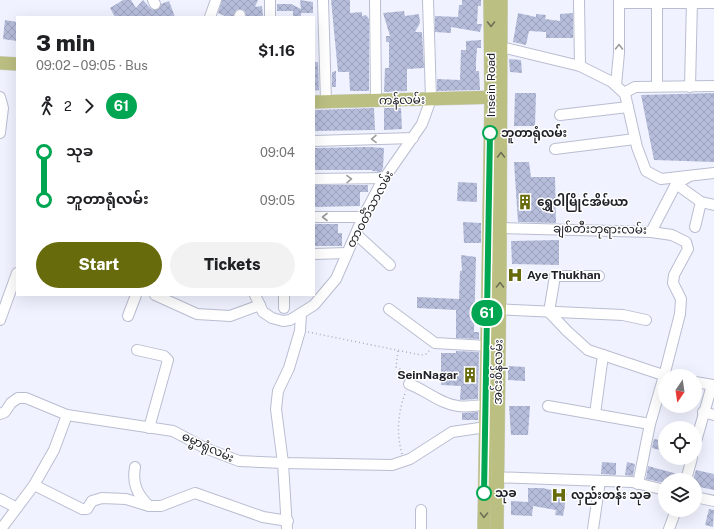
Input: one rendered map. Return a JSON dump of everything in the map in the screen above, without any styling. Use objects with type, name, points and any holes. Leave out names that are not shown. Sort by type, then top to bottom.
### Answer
[{"type":"main road","name":"Insein Road","points":[[490,0],[496,47],[494,309],[486,346],[486,405],[492,426]]},
{"type":"main road","points":[[496,47],[501,0]]},
{"type":"main road","points":[[0,63],[16,64]]},
{"type":"main road","name":"ကန်လမ်း","points":[[320,102],[496,97]]},
{"type":"main road","name":"အင်းစိန်လမ်း","points":[[496,97],[500,228],[494,309],[491,477],[496,529]]},
{"type":"main road","points":[[484,529],[491,477]]},
{"type":"street","points":[[210,16],[216,0]]},
{"type":"street","points":[[270,0],[270,16]]},
{"type":"street","points":[[320,102],[323,0]]},
{"type":"street","points":[[374,0],[376,100]]},
{"type":"street","points":[[428,0],[431,99]]},
{"type":"street","points":[[579,0],[580,66]]},
{"type":"street","points":[[616,85],[619,53],[619,1],[692,1],[714,3]]},
{"type":"street","points":[[657,1],[657,86]]},
{"type":"street","points":[[690,87],[692,1]]},
{"type":"street","points":[[496,47],[580,66],[616,85],[624,93],[635,139],[646,171],[655,177],[661,179],[714,173]]},
{"type":"street","points":[[624,93],[635,87],[714,86]]},
{"type":"street","points":[[0,96],[3,108],[0,133]]},
{"type":"street","name":"တာဝတိံသာလမ်း","points":[[260,305],[263,312],[272,318],[283,321],[290,320],[301,314],[324,295],[336,279],[357,234],[363,217],[385,178],[422,124],[431,99]]},
{"type":"street","points":[[560,115],[628,107]]},
{"type":"street","points":[[315,141],[413,138]]},
{"type":"street","points":[[555,149],[635,139]]},
{"type":"street","points":[[693,175],[676,184],[701,202],[714,205]]},
{"type":"street","points":[[315,179],[385,178]]},
{"type":"street","name":"ချစ်တီးဘုရားလမ်း","points":[[500,228],[651,232],[676,184]]},
{"type":"street","points":[[695,227],[701,202]]},
{"type":"street","points":[[315,217],[363,217]]},
{"type":"street","points":[[651,232],[672,235],[686,242],[688,249],[674,275],[674,283],[681,299],[680,314],[667,369]]},
{"type":"street","points":[[357,234],[390,265]]},
{"type":"street","points":[[315,254],[347,253]]},
{"type":"street","points":[[0,320],[16,276]]},
{"type":"street","points":[[549,312],[555,276],[599,276]]},
{"type":"street","points":[[128,316],[136,296]]},
{"type":"street","points":[[157,296],[197,314],[230,316],[260,305],[256,296]]},
{"type":"street","points":[[284,296],[284,308]]},
{"type":"street","points":[[389,309],[435,343],[486,346]]},
{"type":"street","points":[[494,309],[623,315],[646,320]]},
{"type":"street","points":[[549,312],[588,350],[658,374]]},
{"type":"street","points":[[34,485],[82,509],[87,509],[92,501],[102,498],[126,499],[148,506],[173,503],[195,493],[288,525],[283,463],[276,409],[278,391],[289,368],[300,331],[301,314]]},
{"type":"street","points":[[137,350],[164,356],[168,360],[149,428]]},
{"type":"street","points":[[595,414],[604,355]]},
{"type":"street","points":[[702,383],[713,385],[702,406]]},
{"type":"street","points":[[409,384],[421,389],[442,402],[458,406],[486,405]]},
{"type":"street","name":"ဓမ္မာရုံလမ်း","points":[[0,414],[5,412],[11,403],[18,398],[26,398],[67,414],[173,431],[205,448],[239,461],[392,466],[404,461],[452,432],[492,426]]},
{"type":"street","points":[[638,484],[650,424],[658,405]]},
{"type":"street","points":[[548,406],[650,424]]},
{"type":"street","points":[[702,409],[714,415]]},
{"type":"street","points":[[1,529],[34,485],[54,450],[67,414]]},
{"type":"street","points":[[135,467],[134,486],[139,496],[148,506]]},
{"type":"street","points":[[491,477],[600,481],[638,484],[658,488]]},
{"type":"street","points":[[593,529],[600,481]]},
{"type":"street","points":[[0,498],[17,508]]},
{"type":"street","points":[[702,498],[714,501]]},
{"type":"street","points":[[421,510],[421,529]]},
{"type":"street","points":[[668,529],[673,517]]},
{"type":"path","points":[[300,331],[398,351],[421,355],[426,354]]},
{"type":"path","points":[[398,351],[396,367],[408,373],[409,384],[402,402],[398,426],[399,444],[404,461]]},
{"type":"building","points":[[123,0],[131,0],[136,8],[143,0],[151,9],[155,10],[160,8],[161,4],[169,1],[175,16],[114,16],[110,8]]},
{"type":"building","points":[[222,0],[258,0],[255,7],[262,6],[263,16],[246,16],[245,11],[240,9],[236,10],[233,16],[225,16],[218,13]]},
{"type":"building","points":[[300,0],[313,2],[313,13],[301,13],[301,16],[293,16],[293,11],[277,11],[277,4],[291,4],[301,9]]},
{"type":"building","points":[[331,0],[350,0],[350,13],[362,12],[362,16],[366,15],[369,19],[369,91],[350,91],[349,72],[338,72]]},
{"type":"building","points":[[462,0],[481,0],[481,6],[478,6],[477,24],[482,24],[480,32],[451,27],[451,33],[435,32],[435,16],[458,17],[459,5],[462,5]]},
{"type":"building","points":[[404,11],[405,16],[419,14],[420,23],[415,32],[422,32],[424,68],[407,69],[407,91],[384,92],[385,68],[389,68],[389,42],[386,42],[386,36],[390,36],[383,13]]},
{"type":"building","points":[[518,13],[536,17],[536,14],[546,15],[545,19],[560,21],[560,14],[573,13],[573,38],[546,38],[546,32],[529,31],[526,45],[513,42]]},
{"type":"building","points":[[5,20],[16,22],[16,41],[3,39]]},
{"type":"building","points":[[481,40],[481,48],[477,48],[476,61],[476,71],[479,71],[480,90],[437,91],[437,79],[460,80],[461,50],[466,50],[466,41]]},
{"type":"building","points":[[509,59],[521,60],[522,73],[510,72]]},
{"type":"building","points":[[315,62],[318,62],[319,90],[315,91]]},
{"type":"building","points":[[336,71],[336,87],[332,87],[332,72]]},
{"type":"building","points":[[515,93],[536,93],[535,126],[514,126]]},
{"type":"building","points":[[714,93],[714,162],[654,160],[641,95]]},
{"type":"building","points":[[374,108],[375,130],[315,131],[315,110]]},
{"type":"building","points":[[384,108],[401,108],[402,129],[384,130]]},
{"type":"building","points":[[315,148],[384,148],[383,168],[381,172],[372,170],[315,170]]},
{"type":"building","points":[[514,162],[529,162],[531,177],[555,177],[556,223],[518,222]]},
{"type":"building","points":[[458,182],[477,183],[477,202],[457,201]]},
{"type":"building","points":[[315,185],[368,185],[368,192],[360,192],[360,206],[315,207]]},
{"type":"building","points":[[463,222],[481,223],[481,243],[464,243]]},
{"type":"building","points":[[315,224],[338,224],[338,233],[342,233],[342,246],[315,246]]},
{"type":"building","points":[[559,240],[559,265],[512,264],[511,241]]},
{"type":"building","points":[[461,255],[476,257],[474,332],[479,332],[479,339],[456,338],[456,310],[417,308],[417,297],[459,299],[460,271],[462,271]]},
{"type":"building","points":[[456,351],[479,352],[478,399],[460,400],[461,386],[441,385],[441,353],[456,353]]},
{"type":"building","points":[[508,366],[525,367],[525,381],[508,380]]},
{"type":"building","points":[[509,406],[530,406],[528,435],[511,435]]},
{"type":"building","points":[[478,412],[478,420],[462,420],[462,413]]},
{"type":"building","points":[[654,439],[658,440],[658,450],[652,448]]},
{"type":"building","points":[[602,462],[616,463],[616,475],[601,474]]},
{"type":"building","points":[[627,462],[635,464],[633,476],[625,475]]},
{"type":"building","points":[[648,466],[674,473],[658,473],[658,482],[646,479]]},
{"type":"building","points":[[696,470],[714,474],[714,490],[702,487],[702,473],[695,473]]},
{"type":"building","points":[[528,488],[542,488],[567,493],[563,516],[555,515],[556,510],[533,506],[532,516],[511,515],[511,501],[528,502]]},
{"type":"building","points":[[709,509],[714,510],[713,527],[705,525]]},
{"type":"bus line","name":"61","points":[[484,493],[490,133]]},
{"type":"place","name":"ဘူတာရုံလမ်း","points":[[490,133]]},
{"type":"place","name":"ရွှေဝါမြိုင်အိမ်ယာ","points":[[525,202]]},
{"type":"place","name":"Aye Thukhan","points":[[515,275]]},
{"type":"place","name":"SeinNagar","points":[[470,375]]},
{"type":"place","name":"သုခ","points":[[484,493]]},
{"type":"place","name":"လှည်းတန်း သုခ","points":[[559,495]]}]
